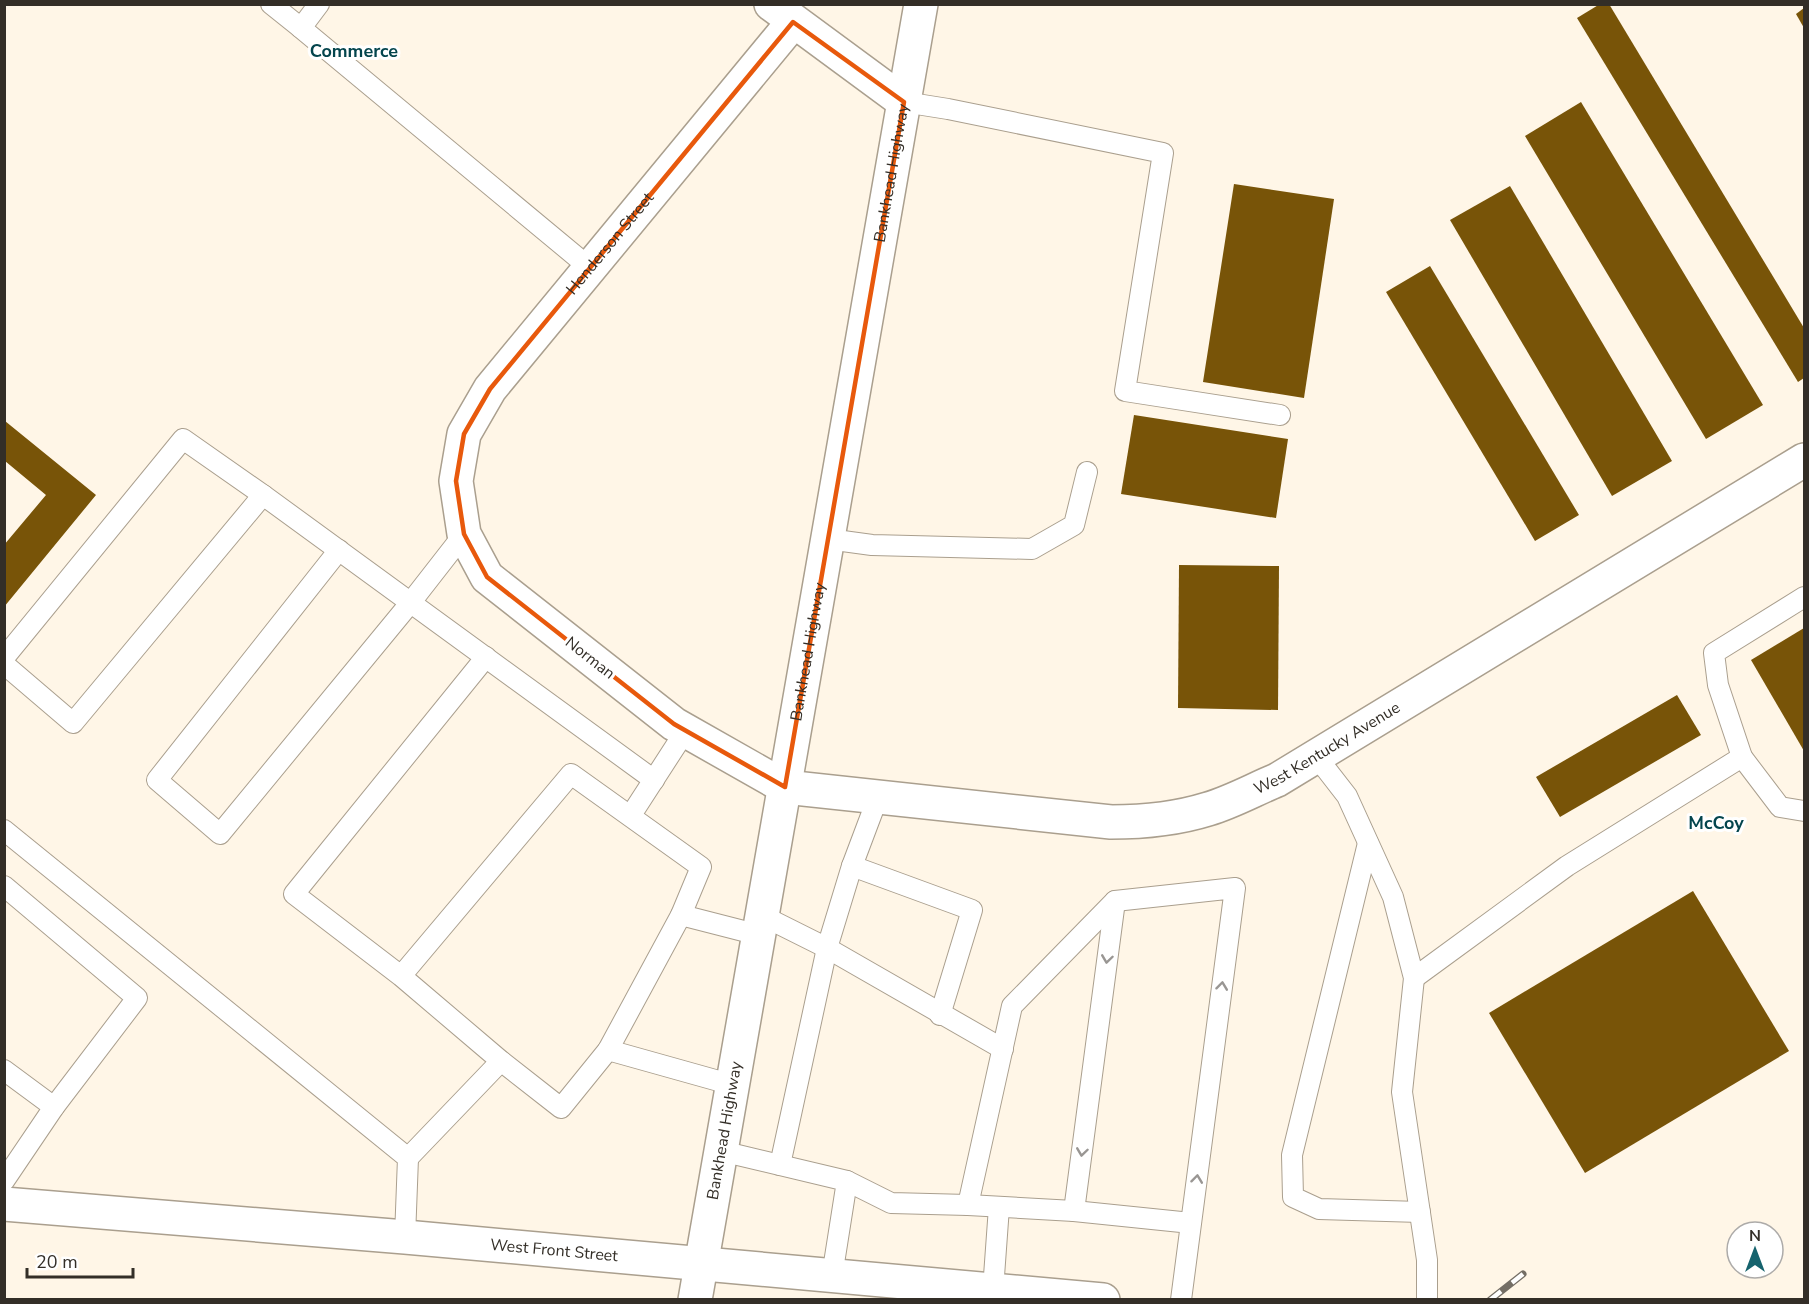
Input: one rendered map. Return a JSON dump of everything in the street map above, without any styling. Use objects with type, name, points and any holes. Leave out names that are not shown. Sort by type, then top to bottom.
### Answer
[{"type":"street","name":"Bankhead Highway","points":[[695,1299],[921,4]]},
{"type":"street","points":[[782,14],[904,102]]},
{"type":"street","name":"Henderson Street","points":[[456,481],[464,434],[490,389],[590,268],[782,14]]},
{"type":"street","name":"West Kentucky Avenue","points":[[785,787],[1111,822],[1145,822],[1210,808],[1277,780],[1804,460]]},
{"type":"street","name":"Norman","points":[[456,481],[464,534],[487,577],[674,724],[785,787]]},
{"type":"street","name":"West Front Street","points":[[4,1204],[1102,1299]]},
{"type":"lane","points":[[272,4],[590,268]]},
{"type":"lane","points":[[301,28],[319,4]]},
{"type":"lane","points":[[904,102],[1163,153],[1125,391],[1280,415]]},
{"type":"lane","points":[[4,658],[183,439],[264,495],[654,780]]},
{"type":"lane","points":[[828,539],[872,545],[1032,549],[1074,525],[1087,472]]},
{"type":"lane","points":[[4,664],[73,723],[264,495]]},
{"type":"lane","points":[[339,550],[157,780],[220,834],[464,534]]},
{"type":"lane","points":[[1804,597],[1714,653],[1718,686],[1742,757],[1780,807],[1804,811]]},
{"type":"lane","points":[[402,976],[571,774],[701,867],[681,915],[608,1050],[561,1108],[501,1061],[402,976],[294,894],[486,657]]},
{"type":"lane","points":[[631,815],[686,730]]},
{"type":"lane","points":[[1316,756],[1347,796],[1393,897],[1414,978],[1402,1092],[1427,1260],[1427,1299]]},
{"type":"lane","points":[[1414,978],[1567,866],[1742,757]]},
{"type":"lane","points":[[780,1165],[827,948],[852,866],[878,797]]},
{"type":"lane","points":[[4,830],[408,1158]]},
{"type":"lane","points":[[1368,843],[1292,1155],[1293,1197],[1319,1209],[1420,1212]]},
{"type":"lane","points":[[852,866],[972,910],[940,1015]]},
{"type":"lane","points":[[4,886],[136,998],[54,1107],[4,1181]]},
{"type":"lane","points":[[968,1205],[1012,1006],[1115,901],[1235,888],[1181,1299]]},
{"type":"lane","points":[[1074,1211],[1115,901]]},
{"type":"lane","points":[[681,915],[761,925],[827,948],[940,1015],[1003,1049]]},
{"type":"lane","points":[[608,1050],[733,1085]]},
{"type":"lane","points":[[405,1237],[408,1158],[501,1061]]},
{"type":"lane","points":[[4,1070],[54,1107]]},
{"type":"lane","points":[[721,1151],[847,1181],[891,1203],[1074,1211],[1191,1223]]},
{"type":"lane","points":[[832,1276],[847,1181]]},
{"type":"lane","points":[[993,1290],[999,1207]]},
{"type":"highlighted area","points":[[793,22],[904,102],[785,787],[674,724],[487,577],[464,534],[456,481],[464,434],[490,389]]},
{"type":"building","points":[[1600,4],[1609,4],[1804,328],[1804,378],[1798,382],[1577,18]]},
{"type":"building","points":[[1804,8],[1804,28],[1796,14]]},
{"type":"building","points":[[1581,102],[1763,405],[1706,439],[1525,136]]},
{"type":"building","points":[[1234,184],[1334,199],[1304,398],[1203,382]]},
{"type":"building","points":[[1510,186],[1672,461],[1612,496],[1450,220]]},
{"type":"building","points":[[1430,266],[1579,515],[1535,541],[1386,292]]},
{"type":"building","points":[[1134,415],[1288,439],[1276,518],[1121,494]]},
{"type":"building","points":[[5,421],[96,495],[4,607],[4,545],[46,495],[5,461]]},
{"type":"building","points":[[1179,565],[1279,566],[1278,710],[1178,708]]},
{"type":"building","points":[[1804,628],[1804,751],[1751,660]]},
{"type":"building","points":[[1677,695],[1701,735],[1560,817],[1536,777]]},
{"type":"building","points":[[1693,891],[1789,1051],[1585,1173],[1489,1013]]},
{"type":"railway","points":[[1490,1300],[1523,1274]]},
{"type":"district","name":"Commerce","points":[[354,51]]},
{"type":"district","name":"McCoy","points":[[1716,823]]}]
